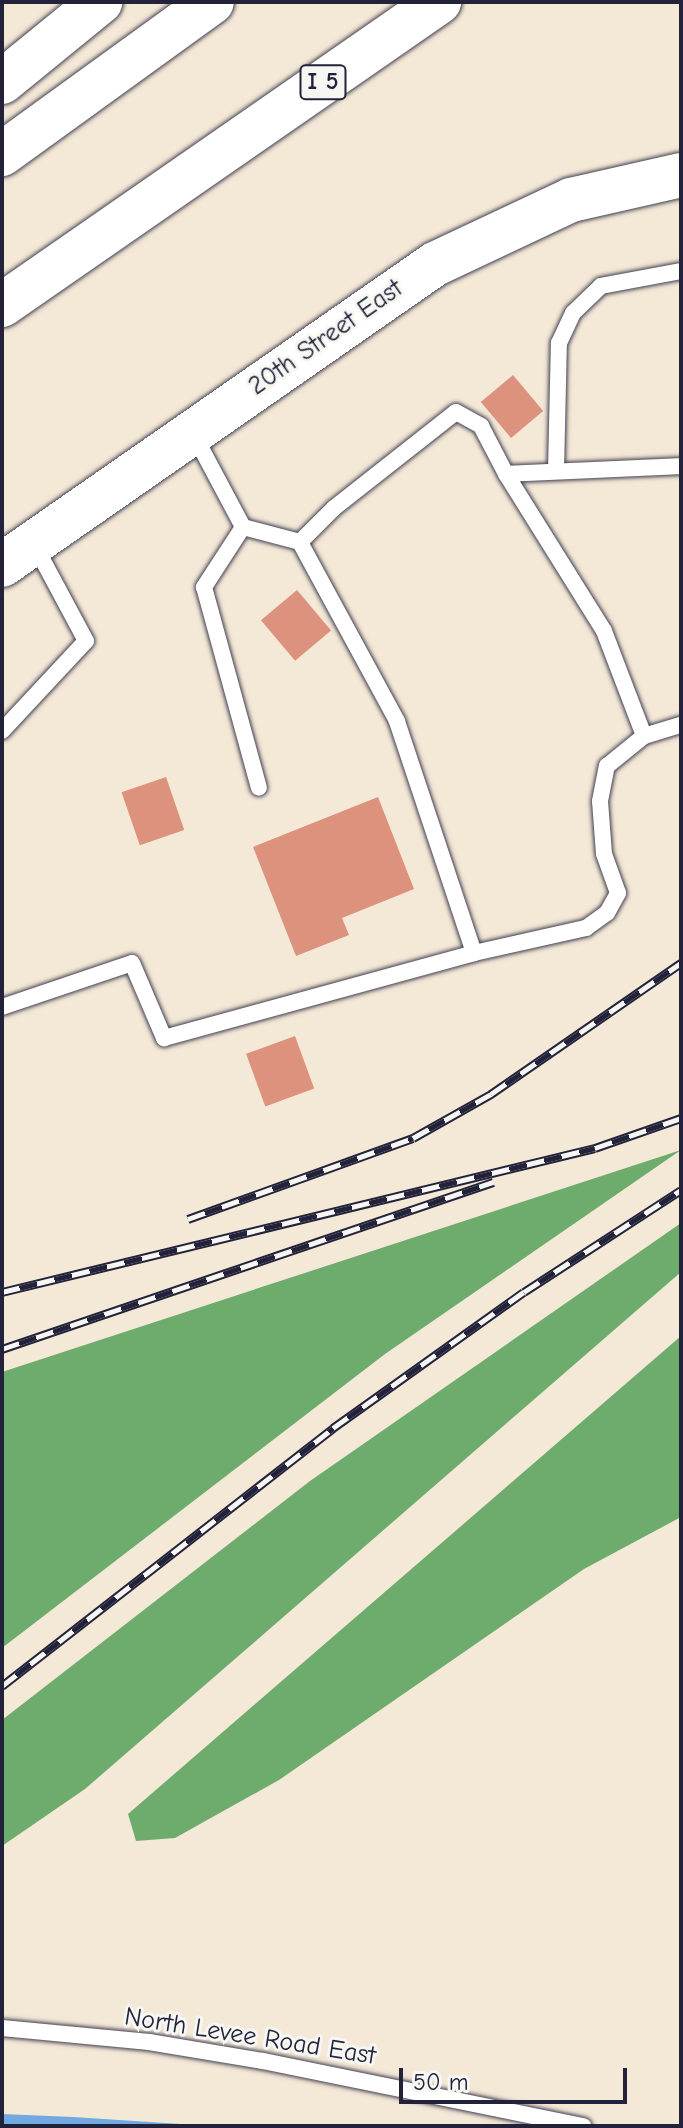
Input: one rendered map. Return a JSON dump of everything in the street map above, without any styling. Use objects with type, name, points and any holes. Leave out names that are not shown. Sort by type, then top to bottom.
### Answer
[{"type":"main road","points":[[2,82],[100,2]]},
{"type":"main road","points":[[2,154],[212,2]]},
{"type":"main road","name":"I 5","points":[[2,305],[439,2]]},
{"type":"main road","name":"20th Street East","points":[[18,554],[380,299],[472,245],[571,200],[681,175]]},
{"type":"lane","points":[[556,471],[559,343],[573,313],[601,286],[681,271]]},
{"type":"lane","points":[[300,542],[334,508],[456,412],[481,426],[506,474],[604,631],[644,736]]},
{"type":"lane","points":[[192,432],[243,527],[300,542],[397,721],[474,953]]},
{"type":"lane","points":[[506,474],[681,466]]},
{"type":"lane","points":[[243,527],[204,587],[259,788]]},
{"type":"lane","points":[[2,731],[86,641],[18,554]]},
{"type":"lane","points":[[2,1007],[132,963],[164,1038],[474,953],[586,928],[607,913],[618,893],[604,854],[600,801],[607,766],[644,736],[681,725]]},
{"type":"lane","name":"North Levee Road East","points":[[2,2028],[149,2042],[263,2061],[583,2126]]},
{"type":"green space","points":[[681,1150],[385,1354],[2,1648],[2,1372]]},
{"type":"green space","points":[[681,1223],[681,1272],[85,1789],[2,1846],[2,1720],[310,1481]]},
{"type":"green space","points":[[681,1336],[681,1517],[584,1569],[279,1780],[175,1838],[136,1841],[128,1814]]},
{"type":"water","points":[[2,2114],[73,2117],[211,2126],[2,2126]]},
{"type":"building","points":[[513,375],[543,411],[511,438],[481,402]]},
{"type":"building","points":[[297,590],[331,631],[295,661],[261,620]]},
{"type":"building","points":[[166,777],[184,830],[140,845],[122,792]]},
{"type":"building","points":[[378,797],[414,889],[342,918],[349,935],[296,956],[253,847]]},
{"type":"building","points":[[295,1036],[314,1089],[265,1106],[246,1054]]},
{"type":"railway","points":[[188,1219],[413,1138],[491,1094],[681,963]]},
{"type":"railway","points":[[2,1292],[595,1148],[681,1118]]},
{"type":"railway","points":[[2,1349],[493,1182]]},
{"type":"railway","points":[[2,1686],[333,1428],[524,1292],[681,1190]]}]
